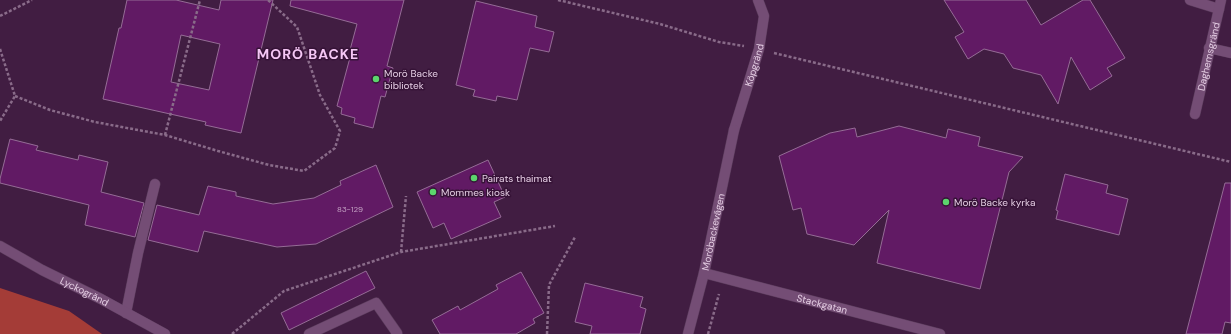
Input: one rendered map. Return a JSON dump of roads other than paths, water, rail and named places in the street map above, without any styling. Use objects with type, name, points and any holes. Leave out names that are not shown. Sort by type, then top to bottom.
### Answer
[{"type":"street","name":"Köpgränd","points":[[734,130],[759,49],[764,16],[758,0]]},
{"type":"street","points":[[1190,0],[1220,4]]},
{"type":"street","name":"Daghemsgränd","points":[[1195,114],[1220,4]]},
{"type":"street","points":[[1209,48],[1231,53]]},
{"type":"street","name":"Moröbackevägen","points":[[688,334],[704,273],[734,130]]},
{"type":"street","points":[[126,313],[138,253],[155,184]]},
{"type":"street","name":"Lyckogränd","points":[[1,248],[165,334]]},
{"type":"street","name":"Stackgatan","points":[[704,273],[940,334]]},
{"type":"street","points":[[309,334],[376,303],[397,333],[396,334]]},
{"type":"place","name":"Morö Backe bibliotek","points":[[376,79]]},
{"type":"place","name":"Pairats thaimat","points":[[474,178]]},
{"type":"place","name":"Mommes kiosk","points":[[433,192]]},
{"type":"place","name":"Morö Backe kyrka","points":[[946,202]]},
{"type":"district","name":"MORÖ BACKE","points":[[308,54]]}]
